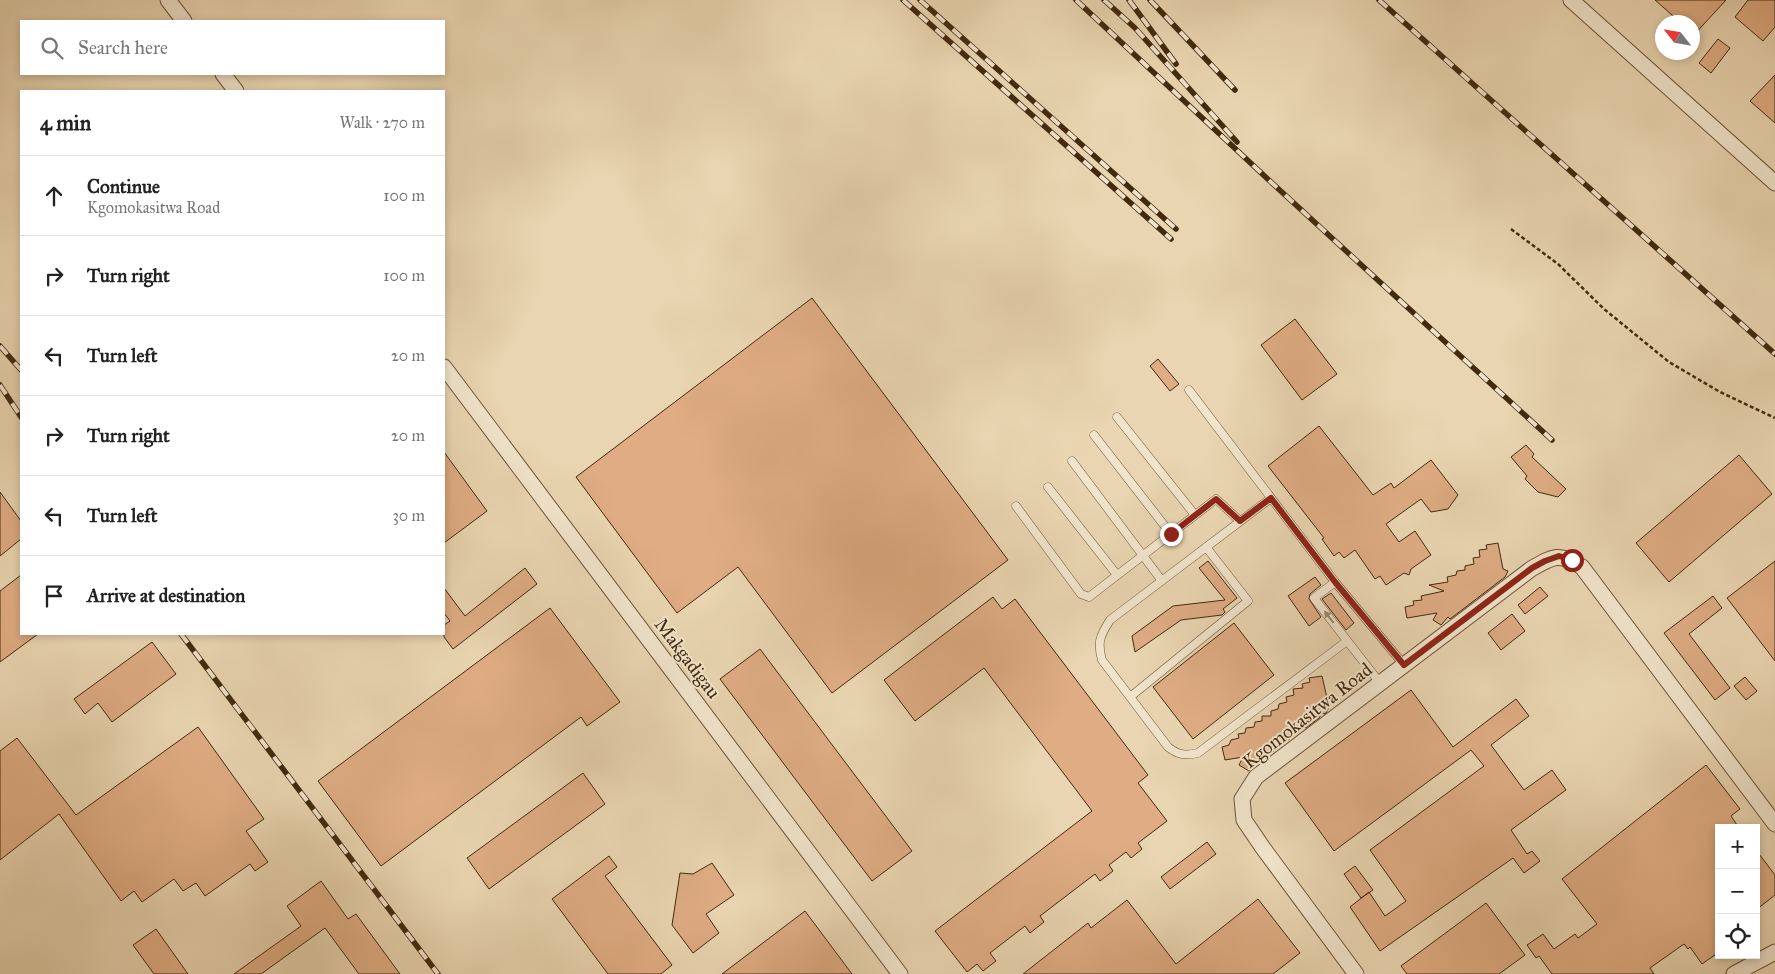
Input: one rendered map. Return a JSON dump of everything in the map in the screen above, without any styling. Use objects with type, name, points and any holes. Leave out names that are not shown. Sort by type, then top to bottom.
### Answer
[{"type":"street","points":[[168,0],[183,20]]},
{"type":"street","points":[[1570,0],[1775,183]]},
{"type":"street","points":[[224,75],[235,90]]},
{"type":"street","name":"Makgadigau","points":[[445,367],[900,974]]},
{"type":"street","name":"Kgomokasitwa Road","points":[[1356,974],[1244,820],[1242,799],[1256,776],[1532,568],[1545,561],[1559,556],[1572,560],[1582,567],[1775,824]]},
{"type":"street","points":[[1734,974],[1775,952]]},
{"type":"lane","points":[[1189,390],[1335,582],[1404,665]]},
{"type":"lane","points":[[1117,417],[1195,515]]},
{"type":"lane","points":[[1094,435],[1171,534]]},
{"type":"lane","points":[[1072,461],[1162,581]]},
{"type":"lane","points":[[1048,487],[1117,575]]},
{"type":"lane","points":[[1271,498],[1110,620],[1100,639],[1099,649],[1102,660],[1168,747],[1176,753],[1187,756],[1198,753],[1347,641]]},
{"type":"lane","points":[[1016,506],[1081,594],[1088,597],[1216,499],[1240,521]]},
{"type":"lane","points":[[1130,697],[1248,601],[1206,547]]},
{"type":"lane","points":[[1335,582],[1314,598],[1380,683]]},
{"type":"path","points":[[1511,229],[1558,264],[1604,309],[1669,362],[1720,392],[1775,418]]},
{"type":"building","points":[[1655,0],[1726,0],[1700,28],[1700,15],[1672,15]]},
{"type":"building","points":[[1748,0],[1775,0],[1775,27],[1763,41],[1735,17]]},
{"type":"building","points":[[1718,39],[1730,48],[1711,73],[1699,63]]},
{"type":"building","points":[[1775,75],[1775,123],[1750,101]]},
{"type":"building","points":[[812,298],[1008,560],[832,693],[738,567],[677,613],[576,477]]},
{"type":"building","points":[[1295,319],[1337,374],[1302,400],[1261,345]]},
{"type":"building","points":[[1158,359],[1179,384],[1170,391],[1150,366]]},
{"type":"building","points":[[1319,426],[1373,495],[1391,483],[1394,488],[1431,460],[1458,495],[1448,509],[1431,512],[1421,499],[1386,524],[1399,542],[1415,531],[1431,555],[1411,569],[1409,575],[1404,573],[1386,585],[1380,576],[1375,579],[1355,550],[1344,558],[1339,552],[1334,556],[1322,539],[1324,538],[1268,466]]},
{"type":"building","points":[[1526,445],[1534,454],[1532,457],[1566,489],[1558,497],[1538,492],[1525,479],[1527,476],[1511,457]]},
{"type":"building","points":[[445,453],[487,511],[445,542]]},
{"type":"building","points":[[1739,455],[1772,494],[1669,582],[1636,543]]},
{"type":"building","points":[[0,492],[20,520],[20,540],[0,556]]},
{"type":"building","points":[[1498,543],[1503,569],[1508,571],[1505,577],[1450,619],[1448,617],[1441,625],[1433,620],[1437,613],[1407,618],[1405,607],[1414,605],[1413,601],[1422,600],[1421,596],[1444,591],[1429,585],[1448,582],[1447,577],[1456,575],[1457,571],[1465,570],[1465,566],[1474,564],[1473,558],[1480,557],[1479,550],[1487,549],[1486,545]]},
{"type":"building","points":[[1208,561],[1237,598],[1223,609],[1225,612],[1222,615],[1181,620],[1135,652],[1132,636],[1173,606],[1225,600],[1199,568]]},
{"type":"building","points":[[1775,561],[1775,661],[1727,598]]},
{"type":"building","points":[[525,568],[537,584],[453,649],[444,637],[445,624],[450,621],[445,614],[445,589],[465,616]]},
{"type":"building","points":[[20,576],[20,635],[37,635],[0,662],[0,591]]},
{"type":"building","points":[[1315,577],[1321,585],[1310,594],[1309,599],[1321,617],[1309,626],[1288,596]]},
{"type":"building","points":[[1540,587],[1548,596],[1525,614],[1518,605]]},
{"type":"building","points":[[1331,593],[1354,623],[1346,630],[1322,599]]},
{"type":"building","points":[[1713,596],[1722,608],[1689,634],[1730,688],[1715,700],[1664,633]]},
{"type":"building","points":[[993,597],[1002,609],[1015,599],[1148,775],[1138,783],[1167,821],[1138,843],[1142,849],[1131,858],[1126,852],[1109,865],[1113,871],[1100,881],[1095,874],[1040,916],[1044,922],[1030,933],[1025,926],[990,953],[996,961],[983,971],[977,964],[967,972],[935,931],[1092,811],[984,668],[915,721],[884,680]]},
{"type":"building","points":[[550,608],[620,702],[587,726],[581,717],[381,866],[318,781]]},
{"type":"building","points":[[1512,614],[1525,631],[1501,650],[1488,633]]},
{"type":"building","points":[[1234,623],[1274,675],[1193,739],[1153,687]]},
{"type":"building","points":[[152,642],[176,674],[112,722],[98,703],[85,714],[74,699]]},
{"type":"building","points":[[760,649],[912,851],[872,881],[720,679]]},
{"type":"building","points":[[1322,676],[1327,698],[1332,701],[1326,713],[1322,713],[1319,718],[1306,728],[1304,727],[1297,734],[1295,733],[1273,752],[1270,751],[1265,759],[1262,757],[1260,762],[1255,764],[1249,771],[1239,765],[1243,757],[1225,760],[1222,747],[1229,745],[1231,740],[1239,738],[1238,734],[1245,733],[1246,728],[1254,727],[1255,722],[1262,721],[1262,716],[1271,716],[1271,711],[1278,709],[1279,704],[1287,702],[1286,697],[1294,695],[1293,689],[1303,688],[1302,684],[1310,682],[1309,678]]},
{"type":"building","points":[[1745,677],[1757,691],[1746,700],[1734,686]]},
{"type":"building","points":[[1411,690],[1453,747],[1516,699],[1529,716],[1491,745],[1524,790],[1552,770],[1566,790],[1511,830],[1527,854],[1532,851],[1540,861],[1524,873],[1513,858],[1380,951],[1350,907],[1369,892],[1385,916],[1406,901],[1370,850],[1484,766],[1471,750],[1334,851],[1285,783]]},
{"type":"building","points":[[198,727],[264,819],[246,831],[268,862],[255,871],[250,864],[205,896],[196,883],[183,891],[174,879],[142,902],[134,891],[121,901],[59,814],[0,860],[0,751],[17,738],[76,815]]},
{"type":"building","points":[[1706,765],[1740,809],[1731,816],[1736,824],[1715,824],[1715,955],[1702,964],[1690,947],[1688,949],[1684,944],[1650,968],[1654,974],[1552,974],[1539,956],[1536,958],[1527,945],[1543,934],[1554,949],[1575,934],[1578,938],[1597,924],[1562,879]]},
{"type":"building","points":[[583,773],[605,804],[489,889],[467,858]]},
{"type":"building","points":[[1207,842],[1216,854],[1170,889],[1161,877]]},
{"type":"building","points":[[1760,855],[1775,875],[1775,895],[1760,907]]},
{"type":"building","points":[[609,856],[617,867],[605,876],[672,965],[661,974],[608,974],[552,899]]},
{"type":"building","points":[[712,863],[734,895],[706,914],[719,933],[693,953],[672,925],[680,873],[693,874]]},
{"type":"building","points":[[1355,866],[1373,890],[1361,898],[1344,874]]},
{"type":"building","points":[[321,881],[348,919],[356,914],[400,974],[359,974],[325,928],[261,974],[234,974],[301,926],[287,906]]},
{"type":"building","points":[[1258,899],[1300,953],[1273,974],[1023,974],[1088,923],[1091,928],[1127,900],[1176,964]]},
{"type":"building","points":[[1486,903],[1525,955],[1499,974],[1407,974],[1401,966]]},
{"type":"building","points":[[805,911],[852,974],[722,974]]},
{"type":"building","points":[[156,929],[188,974],[154,974],[133,945]]},
{"type":"railway","points":[[903,0],[1171,239]]},
{"type":"railway","points":[[920,0],[1176,229]]},
{"type":"railway","points":[[1076,0],[1552,440]]},
{"type":"railway","points":[[1104,0],[1135,28],[1237,142]]},
{"type":"railway","points":[[1129,0],[1176,64]]},
{"type":"railway","points":[[1150,0],[1235,90]]},
{"type":"railway","points":[[1379,0],[1775,354]]},
{"type":"railway","points":[[0,346],[20,369]]},
{"type":"railway","points":[[0,385],[20,415]]},
{"type":"railway","points":[[182,635],[438,974]]},
{"type":"route","points":[[1171,534],[1216,499],[1240,521],[1271,498],[1335,582],[1404,665],[1532,568],[1559,556],[1572,560]]}]
